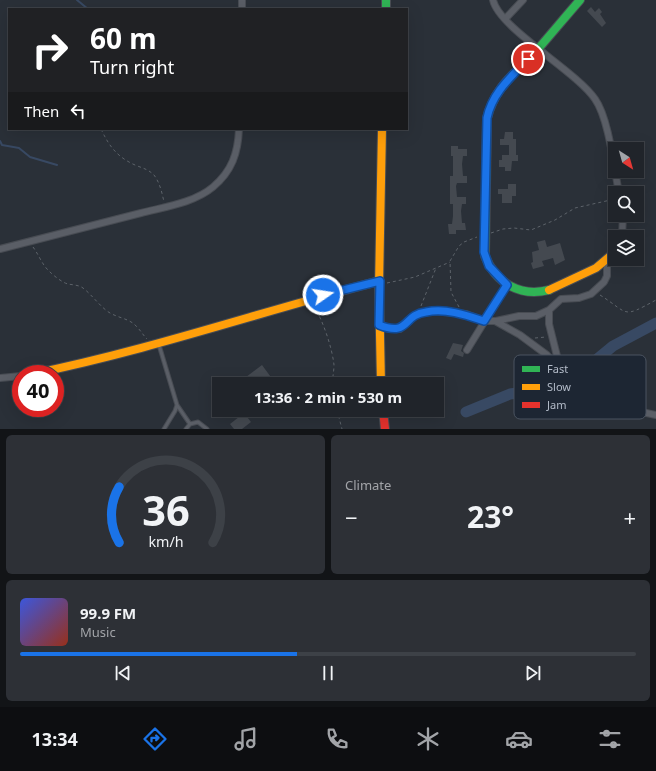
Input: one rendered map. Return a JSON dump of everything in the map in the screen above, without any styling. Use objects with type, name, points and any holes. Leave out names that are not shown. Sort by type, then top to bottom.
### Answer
[{"type":"main road","points":[[580,0],[497,92],[489,110],[484,252],[489,266],[507,285],[524,292],[540,292],[553,289],[607,261]]},
{"type":"main road","points":[[381,377],[379,284],[382,130]]},
{"type":"main road","points":[[64,367],[191,335],[310,298],[379,284]]},
{"type":"main road","points":[[384,417],[385,429]]},
{"type":"street","points":[[493,0],[495,6],[505,19],[581,83],[595,99],[603,118],[618,186]]},
{"type":"street","points":[[505,19],[523,0]]},
{"type":"street","points":[[0,249],[193,198],[211,189],[228,171],[235,158],[239,130]]},
{"type":"street","points":[[379,325],[395,330],[404,326],[414,316],[432,311],[466,314],[484,321],[495,321],[519,316],[536,316],[549,310],[561,299],[579,298],[591,294],[604,282],[607,276],[607,261]]},
{"type":"street","points":[[467,350],[507,285]]},
{"type":"street","points":[[549,310],[549,324],[554,339],[556,355]]},
{"type":"street","points":[[495,321],[527,340],[546,355]]},
{"type":"street","points":[[0,378],[12,377]]},
{"type":"street","points":[[646,413],[656,415]]},
{"type":"lane","points":[[155,344],[177,405],[190,424]]},
{"type":"lane","points":[[164,429],[177,405]]},
{"type":"lane","points":[[186,429],[190,424],[198,422],[207,429]]},
{"type":"path","points":[[102,130],[110,147],[114,151],[131,162],[148,170],[154,175],[158,181],[165,206]]},
{"type":"path","points":[[466,314],[459,308],[451,292],[450,262],[459,246],[464,242],[503,229],[514,228],[531,230],[555,220],[575,208],[608,201]]},
{"type":"path","points":[[29,242],[41,257],[43,265],[51,274],[68,284],[78,286],[92,294],[94,299],[109,313],[137,326],[155,344]]},
{"type":"path","points":[[379,284],[415,277],[450,262]]},
{"type":"path","points":[[414,316],[422,304],[436,268]]},
{"type":"path","points":[[591,294],[600,295],[624,312],[631,312],[656,300]]},
{"type":"path","points":[[310,298],[322,318],[334,364],[333,377]]},
{"type":"path","points":[[527,340],[542,336],[554,339]]},
{"type":"path","points":[[339,417],[342,429]]},
{"type":"building","points":[[591,7],[595,12],[599,8],[602,12],[600,14],[606,23],[602,27],[587,11]]},
{"type":"building","points":[[505,132],[513,132],[513,139],[516,139],[516,155],[518,155],[518,161],[512,161],[511,171],[505,171],[505,167],[499,167],[499,160],[502,160],[502,155],[509,155],[509,145],[500,145],[500,139],[504,139]]},
{"type":"building","points":[[451,146],[458,146],[458,149],[467,149],[467,156],[463,156],[462,164],[463,176],[467,176],[467,183],[457,183],[456,186],[457,197],[466,197],[466,204],[462,204],[461,211],[462,223],[465,223],[466,230],[456,230],[456,234],[449,234],[448,224],[452,224],[453,216],[453,204],[450,204],[450,176],[453,176],[453,156],[451,156]]},
{"type":"building","points":[[508,184],[516,184],[516,196],[512,196],[512,203],[502,203],[502,194],[498,194],[498,189],[508,189]]},
{"type":"building","points":[[545,240],[547,247],[560,243],[565,260],[555,265],[553,258],[542,261],[544,266],[533,269],[531,263],[533,262],[532,252],[539,250],[537,242]]},
{"type":"building","points":[[453,343],[463,345],[461,351],[464,353],[463,357],[454,354],[451,360],[446,358]]},
{"type":"building","points":[[262,365],[271,377],[246,377]]},
{"type":"building","points":[[239,417],[247,417],[251,422],[242,429],[234,429],[230,424]]},
{"type":"waterway","points":[[77,0],[87,8]]},
{"type":"waterway","points":[[0,141],[2,145],[19,148],[30,157],[57,165]]},
{"type":"waterway","points":[[602,355],[613,346],[656,323]]},
{"type":"waterway","points":[[466,412],[514,393]]},
{"type":"traffic: fast","points":[[386,0],[386,8]]},
{"type":"traffic: fast","points":[[549,290],[529,292],[519,290],[511,286],[496,274],[485,256],[487,118],[495,97],[507,80],[538,49],[580,0]]},
{"type":"traffic: slow","points":[[381,377],[379,286],[382,130]]},
{"type":"traffic: slow","points":[[549,290],[596,268],[608,258]]},
{"type":"traffic: slow","points":[[64,367],[120,354],[379,281]]},
{"type":"traffic: jam","points":[[384,417],[385,429]]},
{"type":"route","points":[[323,295],[380,281],[379,325],[395,330],[404,326],[414,316],[432,311],[466,314],[484,321],[507,285],[498,278],[489,266],[484,252],[487,118],[491,102],[497,92],[528,59]]}]
